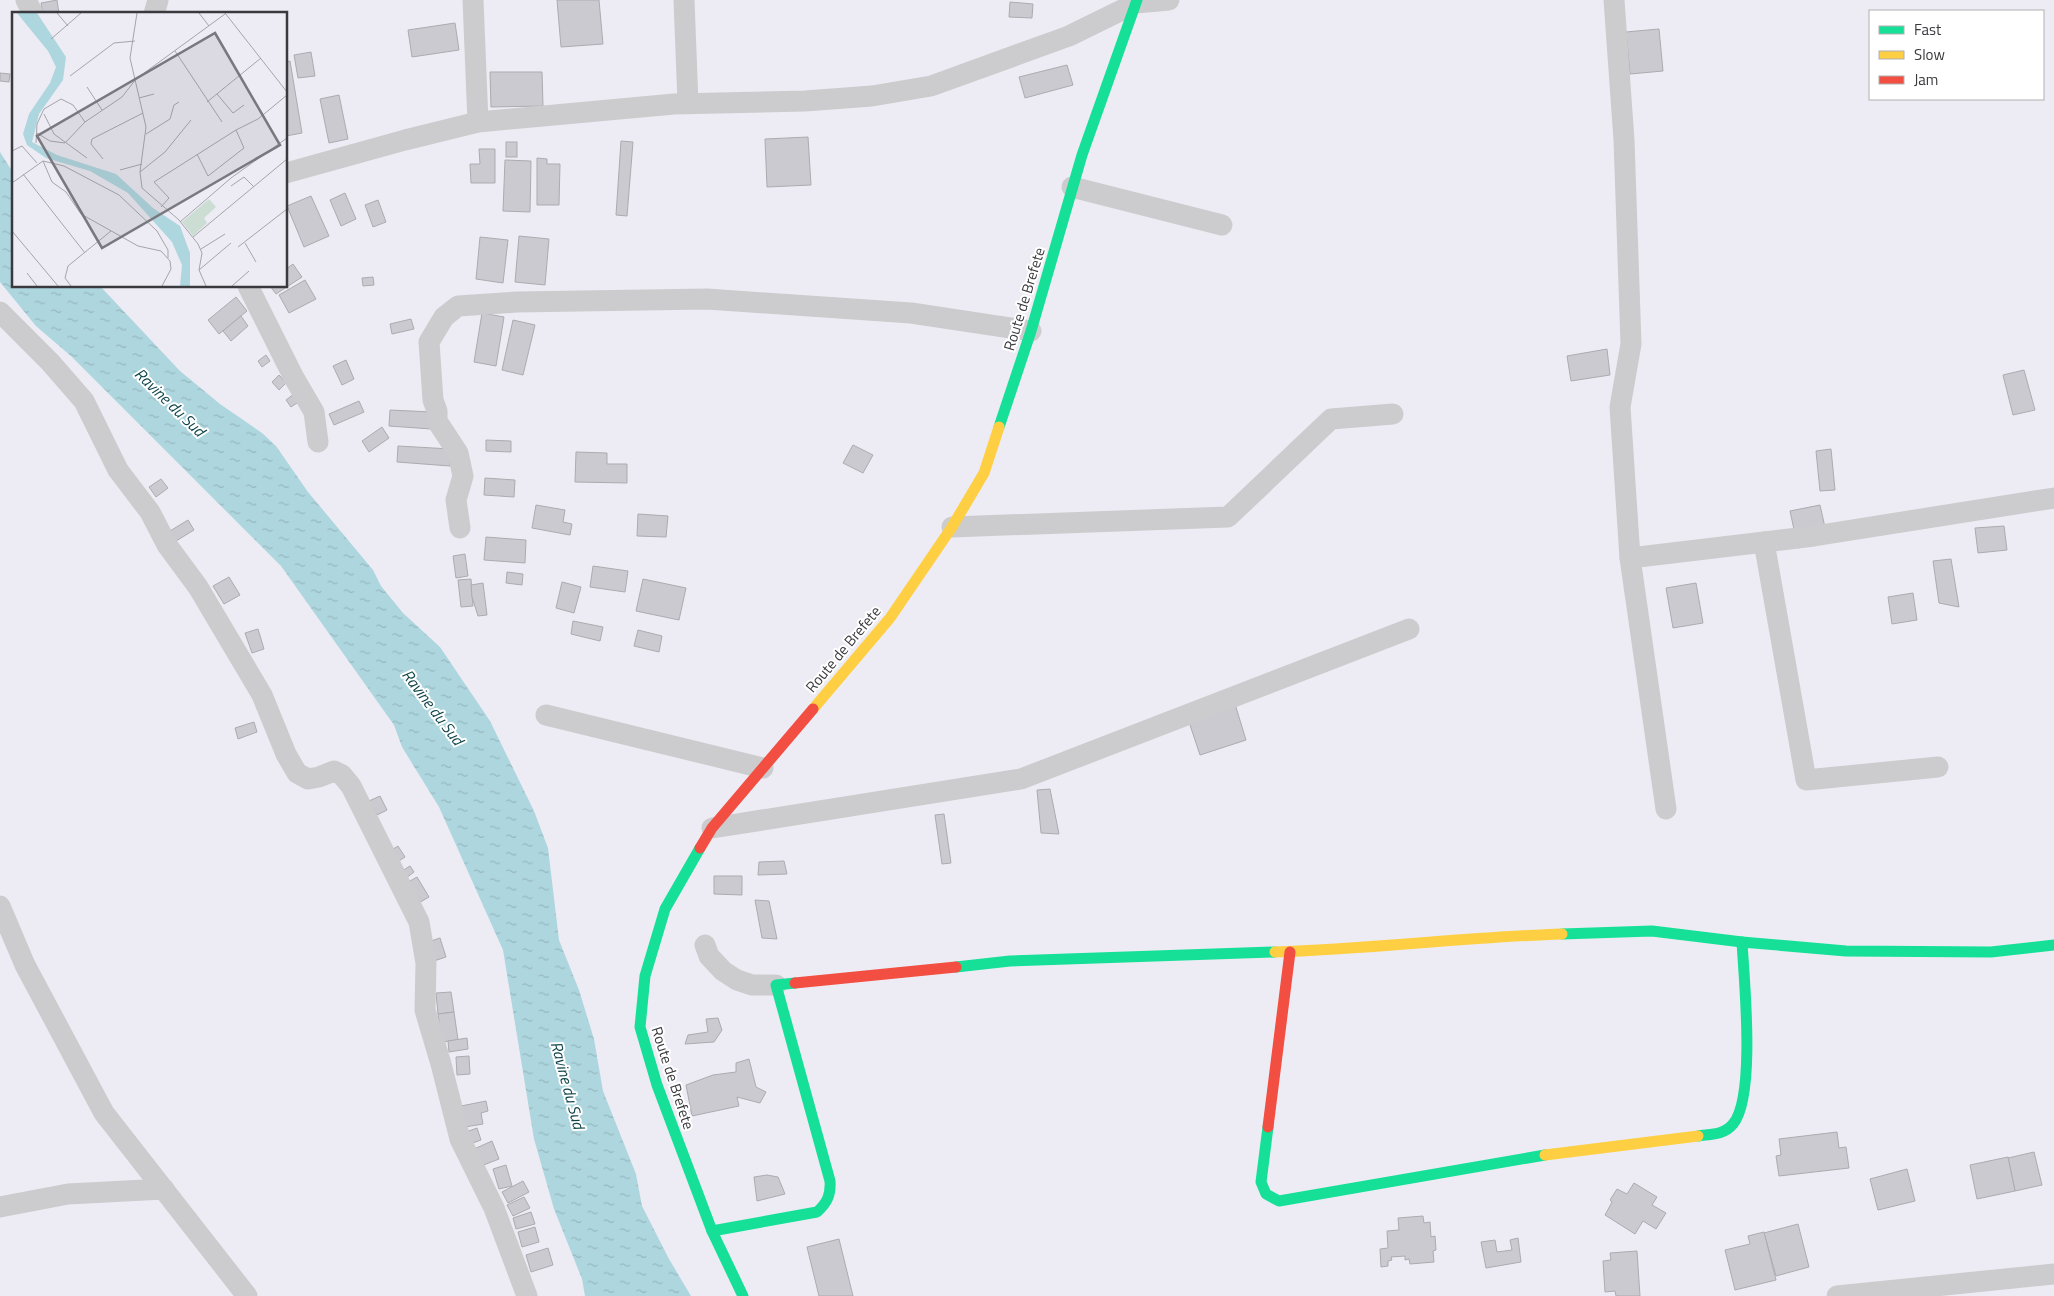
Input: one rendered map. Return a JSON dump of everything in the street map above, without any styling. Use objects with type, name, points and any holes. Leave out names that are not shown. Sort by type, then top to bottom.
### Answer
[{"type":"street","points":[[26,0],[32,12]]},
{"type":"street","points":[[473,0],[478,122]]},
{"type":"street","points":[[684,0],[688,103]]},
{"type":"street","points":[[288,171],[478,122],[688,103],[805,102],[872,96],[931,86],[1069,36],[1136,2],[1169,0]]},
{"type":"street","points":[[1614,0],[1624,140],[1631,344],[1620,407],[1630,558],[1666,809]]},
{"type":"street","name":"Route de Brefete","points":[[743,1296],[712,1231],[657,1085],[640,1027],[645,976],[665,909],[712,828],[890,618],[952,527],[984,473],[1031,331],[1082,155],[1136,2]]},
{"type":"street","points":[[1072,187],[1222,225]]},
{"type":"street","points":[[249,288],[314,412],[318,442]]},
{"type":"street","points":[[460,528],[456,500],[463,476],[458,453],[437,421],[437,411],[433,400],[429,342],[444,317],[458,306],[517,302],[707,299],[911,313],[1031,331]]},
{"type":"street","points":[[0,312],[50,362],[84,401],[118,470],[150,512],[167,545],[198,588],[262,695],[286,754],[297,773],[308,779],[319,778],[334,771],[342,775],[351,786],[419,922],[426,963],[425,1010],[460,1139],[494,1208],[527,1296]]},
{"type":"street","points":[[952,527],[1228,517],[1331,420],[1393,414]]},
{"type":"street","points":[[1630,558],[1764,542],[2054,498]]},
{"type":"street","points":[[1764,542],[1806,780],[1938,767]]},
{"type":"street","points":[[712,828],[1021,779],[1409,629]]},
{"type":"street","points":[[546,715],[763,768]]},
{"type":"street","points":[[0,906],[25,965],[104,1113],[247,1296]]},
{"type":"street","points":[[706,945],[708,956],[724,972],[737,980],[752,985],[776,985],[1010,961],[1290,952],[1497,936],[1652,931],[1742,942],[1846,951],[1991,952],[2054,946]]},
{"type":"street","points":[[1290,952],[1261,1182],[1266,1194],[1279,1201],[1561,1152],[1723,1133],[1735,1122],[1742,1103],[1746,1080],[1742,942]]},
{"type":"street","points":[[712,1231],[818,1212],[827,1204],[831,1192],[830,1181],[776,985]]},
{"type":"street","points":[[0,1207],[68,1194],[164,1189]]},
{"type":"street","points":[[1837,1296],[2054,1274]]},
{"type":"water","name":"Ravine du Sud","points":[[0,152],[12,171],[12,288],[102,288],[180,371],[220,404],[262,433],[276,446],[308,492],[373,570],[381,586],[403,613],[440,647],[490,721],[534,811],[548,848],[559,940],[579,990],[594,1039],[603,1091],[636,1174],[642,1206],[669,1259],[691,1296],[585,1296],[582,1279],[554,1209],[534,1139],[503,950],[439,807],[402,747],[394,725],[281,566],[72,357],[36,326],[0,282]]},
{"type":"building","points":[[57,0],[59,12],[43,12],[41,3]]},
{"type":"building","points":[[557,0],[599,0],[603,44],[561,47]]},
{"type":"building","points":[[1010,2],[1033,4],[1032,18],[1009,17]]},
{"type":"building","points":[[455,23],[459,50],[412,57],[408,30]]},
{"type":"building","points":[[1659,29],[1663,71],[1630,74],[1626,32]]},
{"type":"building","points":[[311,52],[315,76],[298,78],[294,55]]},
{"type":"building","points":[[290,61],[302,133],[288,136],[288,62]]},
{"type":"building","points":[[1067,65],[1073,85],[1025,98],[1019,77]]},
{"type":"building","points":[[490,72],[542,72],[543,106],[491,107]]},
{"type":"building","points":[[0,73],[10,74],[9,82],[0,81]]},
{"type":"building","points":[[339,95],[348,139],[329,143],[320,99]]},
{"type":"building","points":[[808,137],[811,185],[767,187],[765,139]]},
{"type":"building","points":[[621,141],[633,142],[627,216],[616,215]]},
{"type":"building","points":[[506,142],[517,142],[517,157],[506,157]]},
{"type":"building","points":[[479,149],[495,149],[495,183],[471,183],[470,164],[480,164]]},
{"type":"building","points":[[537,158],[547,159],[547,164],[560,164],[559,205],[537,205]]},
{"type":"building","points":[[505,160],[531,161],[530,212],[503,211]]},
{"type":"building","points":[[345,193],[356,219],[341,226],[330,200]]},
{"type":"building","points":[[311,196],[329,236],[304,247],[288,206]]},
{"type":"building","points":[[378,200],[386,222],[373,227],[365,205]]},
{"type":"building","points":[[519,236],[549,239],[545,285],[515,282]]},
{"type":"building","points":[[480,237],[508,240],[503,283],[476,279]]},
{"type":"building","points":[[293,264],[302,277],[288,286],[288,268]]},
{"type":"building","points":[[373,277],[374,285],[363,286],[362,278]]},
{"type":"building","points":[[305,280],[316,299],[289,313],[279,295]]},
{"type":"building","points":[[272,288],[285,288],[276,294]]},
{"type":"building","points":[[236,297],[247,311],[219,334],[208,320]]},
{"type":"building","points":[[482,313],[504,317],[496,366],[474,362]]},
{"type":"building","points":[[241,316],[248,326],[231,341],[223,331]]},
{"type":"building","points":[[411,319],[414,329],[392,334],[390,324]]},
{"type":"building","points":[[513,320],[535,325],[523,375],[502,370]]},
{"type":"building","points":[[1607,349],[1610,375],[1571,381],[1567,356]]},
{"type":"building","points":[[266,355],[270,361],[262,367],[258,361]]},
{"type":"building","points":[[346,360],[354,379],[342,385],[333,366]]},
{"type":"building","points":[[2024,370],[2035,410],[2013,415],[2003,375]]},
{"type":"building","points":[[279,375],[286,383],[279,390],[272,382]]},
{"type":"building","points":[[294,394],[300,401],[291,407],[286,400]]},
{"type":"building","points":[[359,401],[364,412],[334,425],[329,414]]},
{"type":"building","points":[[390,410],[432,412],[431,429],[389,426]]},
{"type":"building","points":[[382,427],[389,438],[369,452],[362,441]]},
{"type":"building","points":[[486,440],[511,441],[511,452],[486,451]]},
{"type":"building","points":[[853,445],[873,455],[863,473],[843,463]]},
{"type":"building","points":[[398,446],[451,449],[450,466],[397,462]]},
{"type":"building","points":[[1831,449],[1835,490],[1820,491],[1816,451]]},
{"type":"building","points":[[576,452],[607,453],[607,464],[627,464],[627,483],[575,482]]},
{"type":"building","points":[[485,478],[515,480],[514,497],[484,495]]},
{"type":"building","points":[[161,479],[168,488],[156,497],[149,487]]},
{"type":"building","points":[[536,505],[565,510],[563,522],[572,524],[570,535],[532,528]]},
{"type":"building","points":[[1820,505],[1828,541],[1798,548],[1790,511]]},
{"type":"building","points":[[638,514],[668,516],[666,537],[637,536]]},
{"type":"building","points":[[188,520],[194,530],[176,541],[170,531]]},
{"type":"building","points":[[2004,526],[2007,550],[1978,553],[1975,528]]},
{"type":"building","points":[[486,537],[526,540],[525,563],[484,560]]},
{"type":"building","points":[[465,554],[468,576],[456,578],[453,556]]},
{"type":"building","points":[[1951,559],[1959,607],[1939,603],[1933,561]]},
{"type":"building","points":[[593,566],[628,571],[625,592],[590,587]]},
{"type":"building","points":[[507,572],[523,574],[522,585],[506,583]]},
{"type":"building","points":[[229,577],[240,595],[224,604],[213,586]]},
{"type":"building","points":[[471,579],[473,606],[461,607],[458,580]]},
{"type":"building","points":[[643,579],[686,588],[679,620],[636,611]]},
{"type":"building","points":[[562,582],[581,587],[574,613],[556,608]]},
{"type":"building","points":[[483,583],[487,615],[478,616],[472,597],[471,585]]},
{"type":"building","points":[[1696,583],[1703,623],[1673,628],[1666,588]]},
{"type":"building","points":[[1913,593],[1917,620],[1892,624],[1888,597]]},
{"type":"building","points":[[573,621],[603,627],[600,641],[571,634]]},
{"type":"building","points":[[258,629],[264,649],[252,653],[245,633]]},
{"type":"building","points":[[638,630],[662,636],[659,652],[634,646]]},
{"type":"building","points":[[1235,704],[1246,740],[1200,755],[1188,719]]},
{"type":"building","points":[[254,722],[257,732],[238,739],[235,728]]},
{"type":"building","points":[[1050,789],[1059,834],[1041,833],[1037,790]]},
{"type":"building","points":[[380,796],[387,810],[377,815],[369,801]]},
{"type":"building","points":[[944,814],[951,863],[942,864],[935,815]]},
{"type":"building","points":[[398,846],[405,857],[394,864],[387,853]]},
{"type":"building","points":[[784,861],[787,874],[758,875],[759,862]]},
{"type":"building","points":[[410,866],[414,872],[406,878],[402,871]]},
{"type":"building","points":[[714,876],[742,876],[742,895],[714,894]]},
{"type":"building","points":[[417,877],[429,897],[417,904],[405,884]]},
{"type":"building","points":[[755,900],[769,901],[777,939],[762,938]]},
{"type":"building","points":[[440,938],[446,957],[434,961],[428,942]]},
{"type":"building","points":[[451,992],[454,1012],[438,1014],[436,993]]},
{"type":"building","points":[[454,1012],[458,1040],[442,1042],[438,1014]]},
{"type":"building","points":[[718,1018],[722,1030],[714,1042],[685,1044],[688,1035],[708,1032],[706,1019]]},
{"type":"building","points":[[467,1038],[468,1049],[449,1052],[448,1041]]},
{"type":"building","points":[[469,1056],[470,1074],[457,1075],[456,1057]]},
{"type":"building","points":[[749,1059],[756,1087],[766,1092],[760,1103],[737,1097],[739,1106],[692,1116],[686,1085],[713,1075],[736,1072],[736,1063]]},
{"type":"building","points":[[486,1101],[488,1111],[481,1113],[483,1124],[465,1127],[461,1106]]},
{"type":"building","points":[[477,1128],[481,1140],[470,1144],[466,1132]]},
{"type":"building","points":[[1837,1132],[1839,1148],[1846,1147],[1849,1168],[1779,1176],[1776,1156],[1781,1155],[1779,1139]]},
{"type":"building","points":[[492,1141],[499,1159],[481,1166],[474,1149]]},
{"type":"building","points":[[2034,1152],[2042,1185],[2015,1191],[2008,1158]]},
{"type":"building","points":[[2008,1157],[2015,1191],[1977,1199],[1970,1165]]},
{"type":"building","points":[[506,1165],[512,1186],[499,1189],[493,1169]]},
{"type":"building","points":[[1907,1169],[1915,1201],[1878,1210],[1870,1179]]},
{"type":"building","points":[[767,1175],[778,1177],[785,1194],[757,1201],[754,1177]]},
{"type":"building","points":[[523,1181],[529,1192],[508,1203],[502,1192]]},
{"type":"building","points":[[1634,1183],[1657,1197],[1652,1205],[1666,1213],[1656,1229],[1643,1221],[1635,1234],[1605,1215],[1612,1202],[1610,1200],[1617,1189],[1627,1194]]},
{"type":"building","points":[[524,1197],[530,1208],[513,1216],[507,1205]]},
{"type":"building","points":[[531,1212],[535,1224],[516,1229],[513,1218]]},
{"type":"building","points":[[1423,1216],[1424,1223],[1430,1222],[1431,1237],[1435,1236],[1436,1250],[1433,1251],[1434,1262],[1410,1264],[1409,1259],[1405,1260],[1405,1256],[1391,1257],[1392,1260],[1388,1261],[1388,1266],[1381,1267],[1380,1249],[1388,1248],[1387,1231],[1399,1230],[1398,1218]]},
{"type":"building","points":[[1798,1224],[1809,1267],[1776,1276],[1764,1233]]},
{"type":"building","points":[[535,1227],[539,1242],[522,1247],[518,1232]]},
{"type":"building","points":[[1764,1232],[1776,1280],[1735,1290],[1725,1250],[1750,1244],[1748,1236]]},
{"type":"building","points":[[1518,1238],[1521,1262],[1486,1268],[1481,1242],[1495,1240],[1497,1252],[1512,1250],[1510,1240]]},
{"type":"building","points":[[839,1239],[853,1296],[819,1296],[807,1247]]},
{"type":"building","points":[[548,1248],[553,1265],[531,1272],[526,1255]]},
{"type":"building","points":[[1637,1251],[1640,1296],[1616,1296],[1615,1291],[1605,1292],[1603,1261],[1611,1260],[1610,1253]]},
{"type":"traffic: fast","points":[[999,427],[1031,331],[1082,155],[1137,0]]},
{"type":"traffic: fast","points":[[700,848],[665,909],[645,976],[640,1027],[657,1085],[712,1231],[743,1296]]},
{"type":"traffic: fast","points":[[1562,934],[1652,931],[1742,942]]},
{"type":"traffic: fast","points":[[1698,1136],[1726,1130],[1733,1124],[1740,1110],[1744,1089],[1747,1037],[1742,942],[1846,951],[1991,952],[2054,945]]},
{"type":"traffic: fast","points":[[956,967],[1010,961],[1275,952]]},
{"type":"traffic: fast","points":[[712,1231],[817,1212],[826,1202],[829,1195],[830,1181],[776,985],[795,983]]},
{"type":"traffic: fast","points":[[1268,1127],[1261,1182],[1266,1194],[1279,1201],[1545,1155]]},
{"type":"traffic: slow","points":[[813,709],[890,618],[952,527],[984,473],[999,427]]},
{"type":"traffic: slow","points":[[1275,952],[1562,934]]},
{"type":"traffic: slow","points":[[1545,1155],[1698,1136]]},
{"type":"traffic: jam","points":[[700,848],[712,828],[813,709]]},
{"type":"traffic: jam","points":[[1268,1127],[1290,952]]},
{"type":"traffic: jam","points":[[795,983],[956,967]]}]
